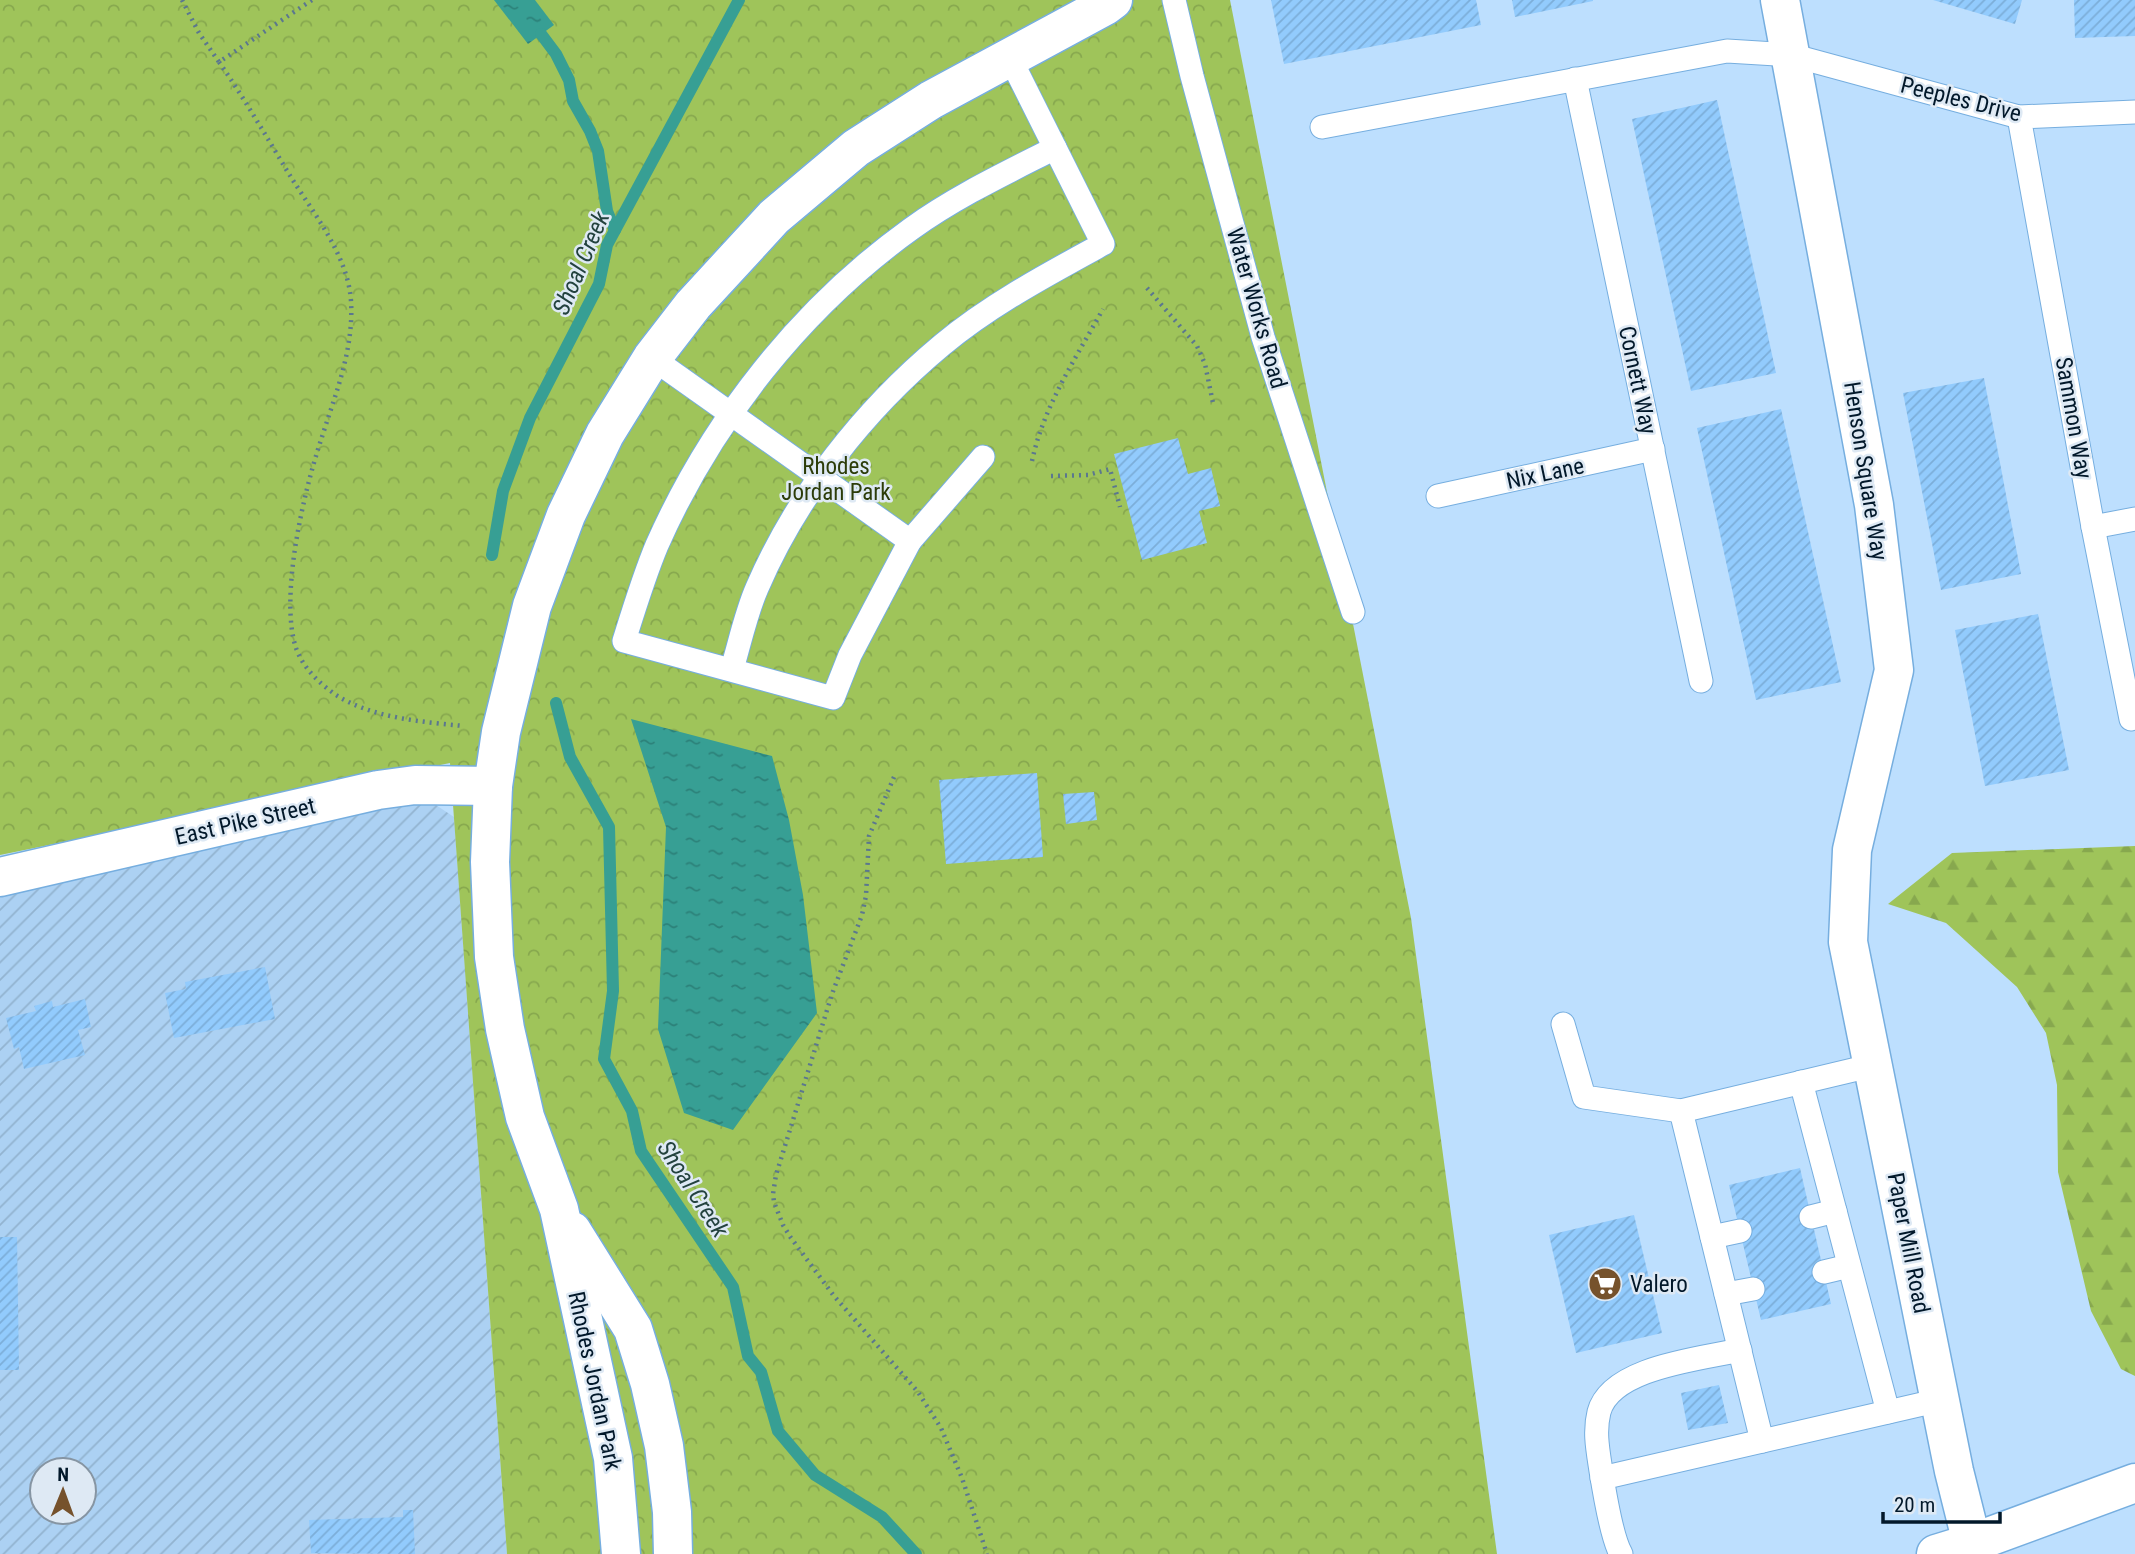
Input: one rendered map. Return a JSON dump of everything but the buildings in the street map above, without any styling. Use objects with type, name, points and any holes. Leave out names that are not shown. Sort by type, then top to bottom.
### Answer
[{"type":"street","name":"Rhodes Jordan Park","points":[[621,1554],[613,1458],[559,1209],[525,1117],[505,1029],[494,957],[491,909],[493,786],[501,732],[531,606],[572,503],[605,434],[652,358],[693,304],[784,208],[856,148],[931,100],[1113,0]]},
{"type":"street","name":"Henson Square Way","points":[[1780,0],[1874,505],[1894,670],[1852,850],[1848,942]]},
{"type":"street","name":"East Pike Street","points":[[0,877],[378,790],[415,785],[493,786]]},
{"type":"street","name":"Paper Mill Road","points":[[1848,942],[1954,1471],[1954,1549]]},
{"type":"street","name":"Rhodes Jordan Park","points":[[559,1209],[633,1329],[650,1384],[663,1446],[673,1554]]},
{"type":"street","points":[[1954,1549],[2135,1483]]},
{"type":"lane","name":"Water Works Road","points":[[1174,0],[1263,337],[1353,612]]},
{"type":"lane","name":"Peeples Drive","points":[[1322,127],[1727,51],[1791,55],[2019,117],[2135,112]]},
{"type":"lane","points":[[732,669],[756,589],[784,535],[818,478],[856,430],[942,345],[986,313],[1050,273],[1104,244],[1010,58]]},
{"type":"lane","name":"Cornett Way","points":[[1575,79],[1701,681]]},
{"type":"lane","name":"Sammon Way","points":[[2019,117],[2093,527],[2131,719]]},
{"type":"lane","points":[[983,457],[909,541],[855,645],[834,698],[624,640],[657,546],[678,502],[729,414],[760,373],[843,285],[911,229],[981,187],[1055,148]]},
{"type":"lane","points":[[652,358],[909,541]]},
{"type":"lane","name":"Nix Lane","points":[[1438,496],[1653,449]]},
{"type":"lane","points":[[2093,527],[2135,519]]},
{"type":"lane","points":[[1563,1024],[1584,1097],[1681,1111],[1874,1065]]},
{"type":"lane","points":[[1801,1082],[1888,1412]]},
{"type":"lane","points":[[1681,1111],[1762,1441]]},
{"type":"lane","points":[[1811,1217],[1835,1211]]},
{"type":"lane","points":[[1712,1237],[1740,1231]]},
{"type":"lane","points":[[1824,1272],[1849,1266]]},
{"type":"lane","points":[[1726,1294],[1753,1289]]},
{"type":"lane","points":[[1620,1553],[1602,1478],[1595,1432],[1599,1409],[1614,1388],[1642,1372],[1740,1350]]},
{"type":"lane","points":[[1602,1478],[1940,1400]]},
{"type":"path","points":[[183,0],[199,33],[242,95],[331,242],[344,269],[351,300],[348,350],[314,460],[295,555],[289,605],[296,650],[309,673],[338,696],[359,706],[409,718],[472,727]]},
{"type":"path","points":[[219,62],[312,0]]},
{"type":"path","points":[[1147,288],[1197,346],[1205,364],[1213,403]]},
{"type":"path","points":[[1032,461],[1048,409],[1103,309]]},
{"type":"path","points":[[1051,477],[1088,475],[1110,469],[1120,508]]},
{"type":"path","points":[[894,777],[869,836],[862,915],[828,1006],[772,1194],[783,1225],[812,1269],[903,1373],[933,1413],[948,1443],[987,1554]]},
{"type":"shaded area","points":[[433,803],[454,817],[507,1554],[0,1554],[0,896],[399,804]]},
{"type":"green space","name":"Rhodes Jordan Park","points":[[0,0],[1230,0],[1411,918],[1497,1554],[507,1554],[450,763],[0,855]]},
{"type":"green space","points":[[2135,846],[2135,1376],[2121,1369],[2091,1311],[2058,1172],[2057,1085],[2046,1033],[2017,987],[1946,923],[1888,904],[1952,853]]},
{"type":"water","points":[[494,0],[535,0],[554,25],[528,44]]},
{"type":"water","points":[[631,719],[772,756],[789,820],[803,895],[817,1013],[733,1130],[684,1113],[658,1029],[666,827]]},
{"type":"waterway","name":"Shoal Creek","points":[[492,555],[503,491],[530,418],[599,284],[607,245],[739,0]]},
{"type":"waterway","points":[[541,34],[556,54],[569,80],[573,101],[598,151],[607,211],[615,230]]},
{"type":"waterway","name":"Shoal Creek","points":[[556,703],[570,757],[609,827],[613,991],[604,1059],[632,1111],[641,1151],[733,1287],[748,1356],[761,1372],[778,1431],[815,1475],[882,1517],[916,1554]]},
{"type":"place","name":"Valero","points":[[1605,1284]]}]
